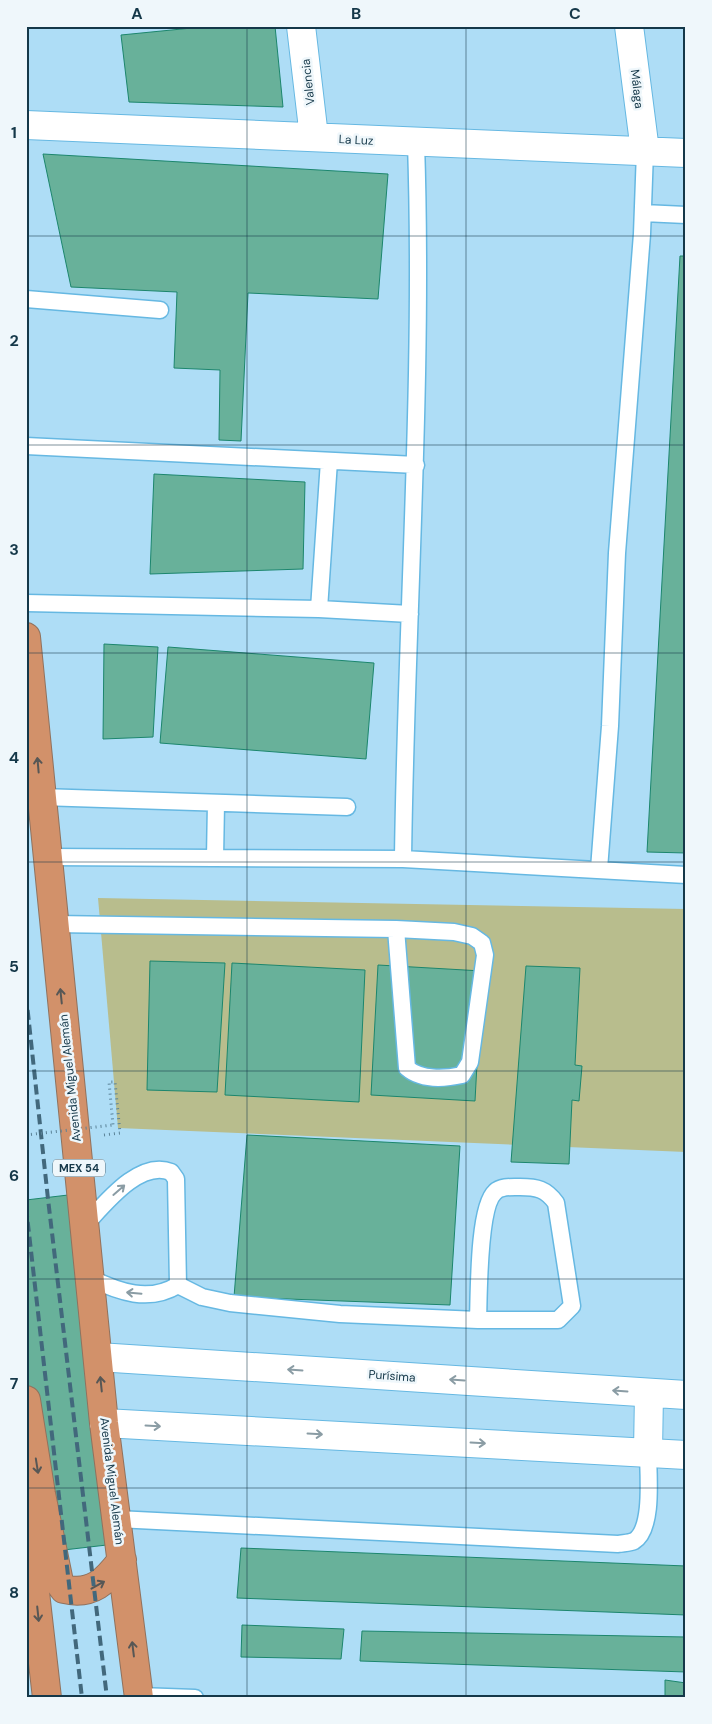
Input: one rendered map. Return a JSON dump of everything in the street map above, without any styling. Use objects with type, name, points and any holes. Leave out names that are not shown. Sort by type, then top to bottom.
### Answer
[{"type":"highway","name":"Avenida Miguel Alemán","points":[[26,637],[104,1423],[139,1697]]},
{"type":"highway","points":[[26,1400],[41,1494],[59,1582],[64,1589],[73,1591],[96,1588],[108,1579],[122,1560]]},
{"type":"highway","points":[[26,1513],[47,1698]]},
{"type":"street","name":"Valencia","points":[[302,26],[314,137]]},
{"type":"street","name":"Málaga","points":[[629,26],[644,151]]},
{"type":"street","name":"La Luz","points":[[26,125],[686,153]]},
{"type":"street","name":"Purísima","points":[[98,1357],[686,1395]]},
{"type":"street","points":[[648,1452],[649,1393]]},
{"type":"street","points":[[104,1423],[686,1455]]},
{"type":"lane","points":[[403,859],[416,465],[419,304],[416,143]]},
{"type":"lane","points":[[598,869],[610,726],[617,553],[643,212],[644,151]]},
{"type":"lane","points":[[643,212],[686,215]]},
{"type":"lane","points":[[26,299],[160,310]]},
{"type":"lane","points":[[26,446],[416,465]]},
{"type":"lane","points":[[319,609],[329,461]]},
{"type":"lane","points":[[26,603],[319,609],[410,614]]},
{"type":"lane","points":[[41,797],[347,807]]},
{"type":"lane","points":[[215,858],[216,803]]},
{"type":"lane","points":[[47,857],[403,859],[686,875]]},
{"type":"lane","points":[[54,924],[396,929],[454,932],[472,936],[482,943],[484,955],[470,1062],[462,1075],[446,1079],[412,1072],[407,1068],[396,929]]},
{"type":"lane","points":[[85,1225],[108,1199],[139,1175],[150,1171],[171,1172],[176,1179],[178,1285]]},
{"type":"lane","points":[[178,1285],[202,1297],[230,1303],[340,1314],[478,1320],[558,1320],[572,1306],[556,1203],[548,1193],[536,1187],[507,1186],[495,1191],[490,1200],[483,1224],[478,1320]]},
{"type":"lane","points":[[90,1278],[119,1292],[134,1294],[159,1294],[178,1285]]},
{"type":"lane","points":[[117,1519],[618,1544],[634,1541],[643,1532],[647,1517],[648,1452]]},
{"type":"lane","points":[[139,1697],[195,1698]]},
{"type":"path","points":[[26,1135],[113,1125],[108,1082],[115,1082],[120,1133]]},
{"type":"green space","points":[[98,898],[686,909],[686,1152],[118,1128]]},
{"type":"building","points":[[212,26],[275,26],[283,107],[129,102],[121,35]]},
{"type":"building","points":[[43,154],[388,174],[378,299],[248,293],[241,441],[219,440],[220,370],[174,368],[177,292],[71,287]]},
{"type":"building","points":[[680,256],[686,256],[686,853],[647,852]]},
{"type":"building","points":[[154,474],[305,482],[303,569],[150,574]]},
{"type":"building","points":[[104,644],[158,647],[153,737],[103,739]]},
{"type":"building","points":[[168,647],[374,663],[366,759],[160,743]]},
{"type":"building","points":[[150,961],[225,963],[217,1092],[147,1090]]},
{"type":"building","points":[[232,963],[365,970],[359,1102],[225,1095]]},
{"type":"building","points":[[378,965],[482,971],[475,1101],[371,1095]]},
{"type":"building","points":[[526,966],[580,968],[575,1065],[582,1066],[579,1101],[572,1100],[569,1164],[511,1162]]},
{"type":"building","points":[[247,1135],[460,1146],[450,1305],[234,1297]]},
{"type":"building","points":[[85,1193],[124,1543],[29,1554],[26,1529],[26,1200]]},
{"type":"building","points":[[241,1548],[686,1566],[686,1615],[237,1598]]},
{"type":"building","points":[[242,1625],[344,1629],[341,1659],[241,1657]]},
{"type":"building","points":[[362,1631],[686,1637],[686,1672],[360,1661]]},
{"type":"building","points":[[665,1680],[686,1683],[686,1698],[665,1698]]},
{"type":"railway","points":[[26,995],[107,1698]]},
{"type":"railway","points":[[26,1207],[82,1698]]}]
